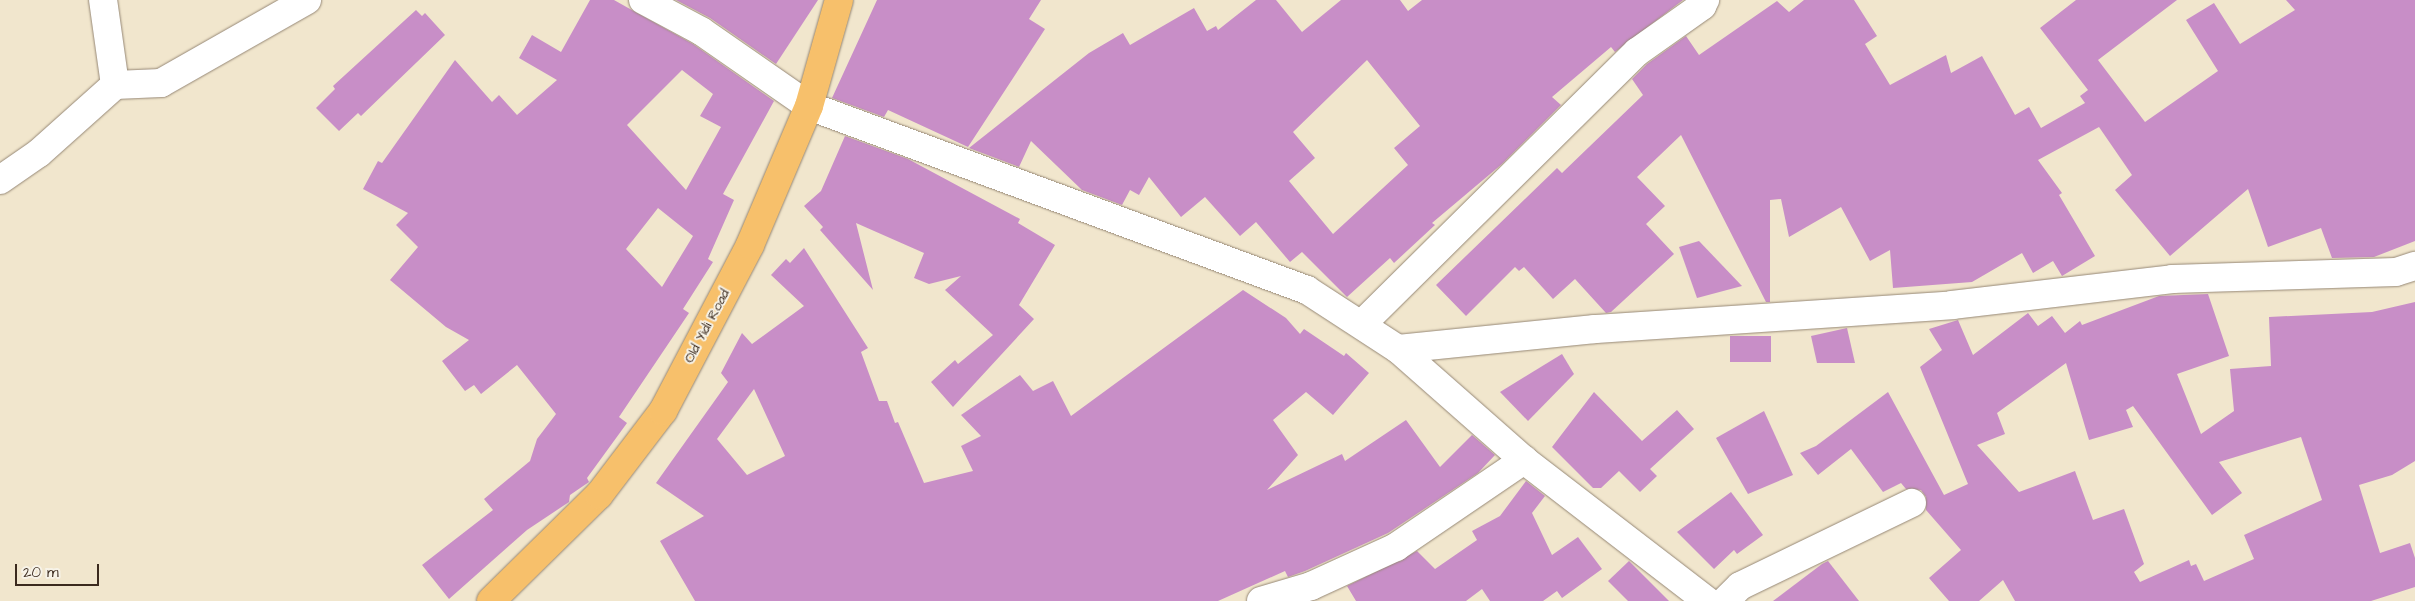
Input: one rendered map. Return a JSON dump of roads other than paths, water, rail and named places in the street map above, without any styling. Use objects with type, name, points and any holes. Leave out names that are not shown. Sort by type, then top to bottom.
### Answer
[{"type":"main road","name":"Old Yidi Road","points":[[491,601],[599,495],[663,410],[750,245],[809,106],[839,0]]},
{"type":"street","points":[[103,0],[115,85]]},
{"type":"street","points":[[0,180],[39,153],[115,85],[161,83],[307,0]]},
{"type":"street","points":[[643,0],[701,31],[809,106],[1307,290],[1398,349],[1524,460],[1707,601]]},
{"type":"street","points":[[1362,324],[1638,52],[1706,0]]},
{"type":"street","points":[[1398,349],[1595,329],[1952,305],[2172,279],[2396,272],[2415,266]]},
{"type":"street","points":[[1261,601],[1311,586],[1378,557],[1524,460]]},
{"type":"street","points":[[1725,601],[1740,586],[1912,503]]}]
